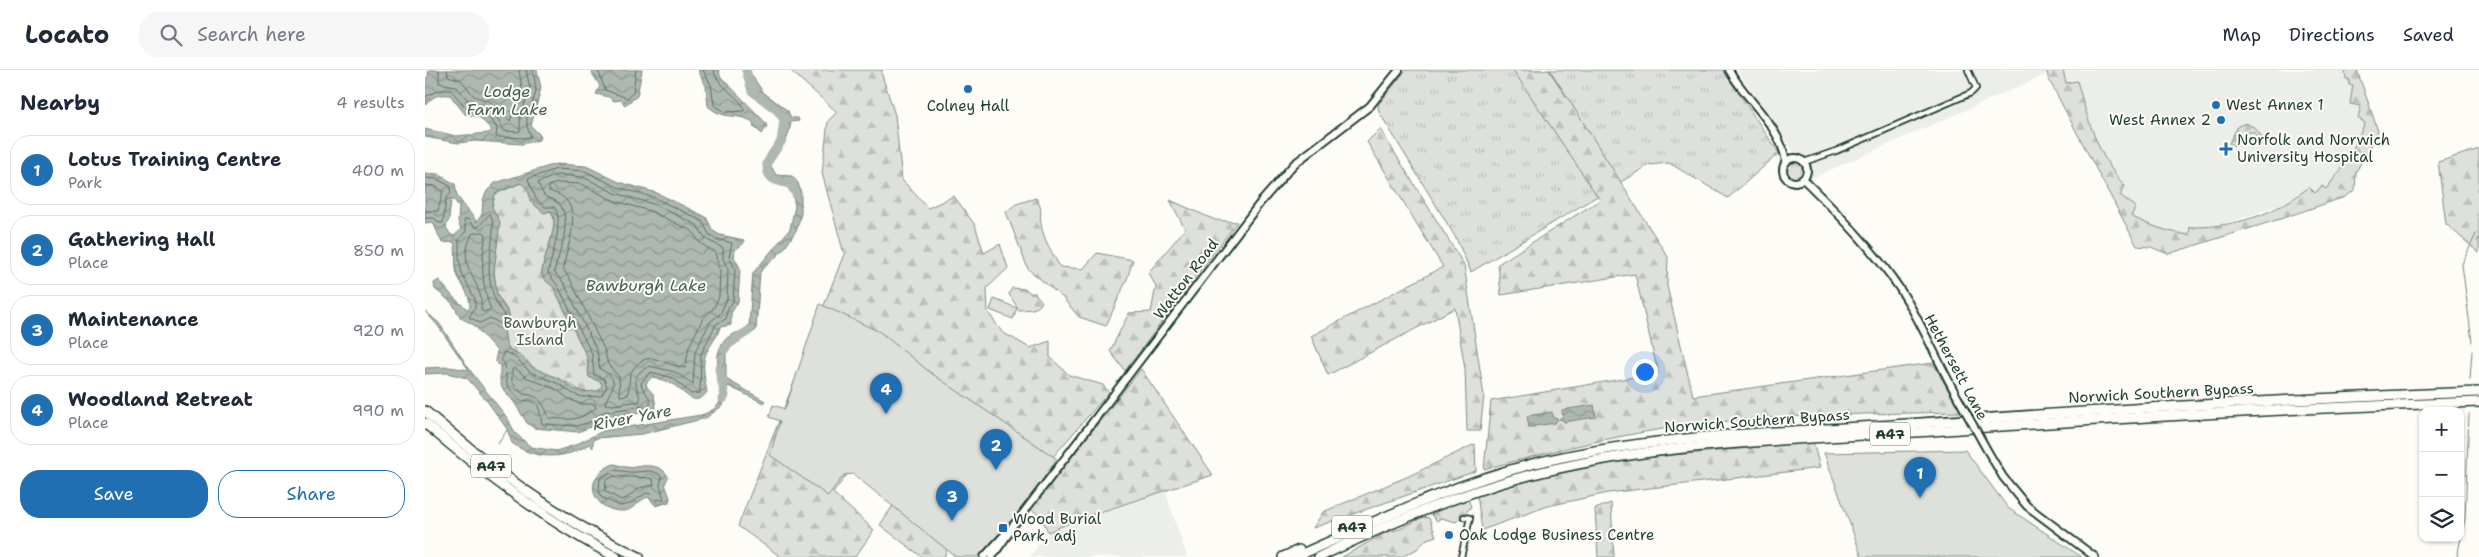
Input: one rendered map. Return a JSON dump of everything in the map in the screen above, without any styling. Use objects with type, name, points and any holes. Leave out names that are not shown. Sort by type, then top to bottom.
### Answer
[{"type":"highway","name":"Norwich Southern Bypass","points":[[1295,557],[1457,486],[1533,464],[1606,449],[1685,439],[2050,413],[2280,400],[2479,392]]},
{"type":"highway","name":"Norwich Southern Bypass","points":[[1319,557],[1418,512],[1471,492],[1524,476],[1653,452],[2085,420],[2479,402]]},
{"type":"highway","name":"A47","points":[[425,410],[479,458],[562,516],[639,557]]},
{"type":"highway","name":"A47","points":[[425,423],[513,495],[581,542],[607,557]]},
{"type":"highway","name":"A47","points":[[513,495],[593,545],[616,557]]},
{"type":"highway","name":"A47","points":[[1283,557],[1422,500]]},
{"type":"highway","name":"A47","points":[[562,516],[647,557]]},
{"type":"street","name":"Watton Road","points":[[992,557],[1014,524],[1264,198],[1303,157],[1370,106],[1399,70]]},
{"type":"street","name":"Hethersett Lane","points":[[1729,70],[1782,146],[1793,158],[1804,162]]},
{"type":"street","points":[[1803,179],[1807,170],[1804,162],[1837,152],[1971,93],[1976,88],[1968,70]]},
{"type":"street","name":"Hethersett Lane","points":[[1782,146],[1786,162],[1783,170],[1787,178],[1795,182],[1803,179],[1870,250],[1891,276],[1908,303],[1958,398],[2003,477],[2027,506],[2095,557]]},
{"type":"street","points":[[1786,162],[1793,158]]},
{"type":"street","points":[[1465,516],[1476,520]]},
{"type":"street","points":[[1461,557],[1470,518]]},
{"type":"street","name":"Watton Road","points":[[984,557],[1014,524]]},
{"type":"shaded area","points":[[1737,70],[2051,70],[2052,72],[1812,178]]},
{"type":"shaded area","name":"Norfolk and Norwich University Hospital","points":[[2056,70],[2348,70],[2369,127],[2332,187],[2176,241],[2137,229]]},
{"type":"shaded area","points":[[1165,490],[1187,557],[1030,557],[1048,532],[1076,520]]},
{"type":"green space","points":[[790,70],[883,70],[881,72],[895,115],[902,180],[928,208],[954,196],[975,225],[984,253],[1000,244],[1008,268],[987,288],[988,312],[1002,332],[1030,348],[1050,341],[1050,357],[1069,375],[1103,385],[1109,392],[1001,517],[950,542],[944,557],[922,557],[880,525],[896,501],[852,468],[833,493],[874,530],[855,557],[781,557],[738,526],[844,254],[822,173],[828,121],[837,112]]},
{"type":"green space","points":[[1406,70],[1723,70],[1779,153],[1728,198],[1669,163],[1649,165],[1471,272],[1456,238],[1379,112],[1378,105]]},
{"type":"green space","points":[[1513,70],[1550,70],[1668,257],[1667,286],[1693,396],[1933,363],[1961,412],[1797,416],[1672,427],[1564,449],[1484,469],[1491,401],[1658,373],[1635,274],[1501,295],[1498,264],[1600,200]]},
{"type":"green space","points":[[2047,70],[2063,70],[2066,83],[2077,81],[2100,150],[2125,186],[2120,195],[2136,207],[2131,216],[2145,223],[2181,234],[2189,235],[2190,227],[2222,225],[2253,218],[2283,205],[2309,187],[2315,193],[2322,186],[2326,189],[2347,162],[2365,123],[2358,118],[2361,106],[2350,104],[2353,85],[2349,85],[2349,79],[2346,79],[2345,70],[2357,70],[2378,131],[2356,172],[2355,190],[2345,197],[2168,254],[2151,247],[2137,246],[2048,78]]},
{"type":"green space","points":[[2246,123],[2255,128],[2265,141],[2264,145],[2253,132],[2244,134],[2235,146],[2229,143],[2238,126]]},
{"type":"green space","points":[[1380,129],[1464,265],[1484,396],[1480,431],[1467,431],[1465,369],[1455,308],[1328,375],[1311,336],[1443,267],[1367,142]]},
{"type":"green space","points":[[2479,149],[2479,253],[2446,224],[2438,162]]},
{"type":"green space","points":[[1791,161],[1799,161],[1804,166],[1802,177],[1791,179],[1786,174],[1786,166]]},
{"type":"green space","name":"Bawburgh Island","points":[[521,183],[528,190],[531,201],[544,212],[551,211],[554,225],[553,233],[542,275],[554,288],[587,357],[589,377],[601,382],[603,386],[599,391],[582,392],[568,383],[546,375],[525,362],[520,355],[510,350],[506,343],[504,330],[508,324],[509,313],[497,295],[494,272],[496,239],[492,207],[495,194]]},
{"type":"green space","points":[[1036,198],[1041,209],[1041,224],[1044,235],[1060,267],[1083,269],[1097,253],[1133,260],[1127,279],[1106,326],[1079,317],[1062,297],[1028,269],[1006,212],[1016,204]]},
{"type":"green space","points":[[1170,200],[1215,220],[1237,222],[1125,371],[1110,351],[1129,313],[1151,312],[1156,286],[1148,273],[1185,229]]},
{"type":"green space","points":[[1012,288],[1026,289],[1030,293],[1035,293],[1042,302],[1035,308],[1019,310],[1009,294]]},
{"type":"green space","points":[[994,299],[1017,308],[1013,319],[990,310]]},
{"type":"green space","points":[[820,304],[880,332],[931,373],[1057,459],[1014,520],[979,557],[956,557],[853,474],[844,475],[828,496],[770,455],[780,421],[769,417],[773,405],[785,409]]},
{"type":"green space","points":[[1141,369],[1213,475],[1076,520],[1048,532],[1041,517],[1031,509]]},
{"type":"green space","points":[[1813,442],[1820,468],[1608,493],[1548,506],[1482,530],[1477,495],[1543,477],[1632,459]]},
{"type":"green space","points":[[1475,444],[1476,471],[1313,528],[1323,512],[1409,476]]},
{"type":"green space","points":[[1965,450],[2008,508],[2082,557],[1862,557],[1824,453]]},
{"type":"green space","points":[[1468,499],[1471,507],[1456,522],[1441,518],[1437,521],[1431,515],[1434,512]]},
{"type":"green space","points":[[1611,503],[1614,557],[1598,557],[1595,509]]},
{"type":"green space","points":[[1423,517],[1429,518],[1436,536],[1427,539],[1417,549],[1401,557],[1342,557],[1387,532],[1400,529]]},
{"type":"water","name":"Lodge Farm Lake","points":[[429,70],[537,70],[541,88],[531,126],[540,135],[539,140],[522,144],[475,141],[458,143],[425,137],[425,129],[456,136],[489,133],[492,130],[479,117],[465,114],[450,95],[436,96],[425,106],[425,79],[428,77]]},
{"type":"water","points":[[594,70],[612,73],[615,70],[642,70],[637,96],[625,105],[621,100],[614,101],[609,97],[596,94],[600,86],[592,73]]},
{"type":"water","points":[[698,70],[719,70],[720,76],[766,123],[767,126],[762,134],[754,127],[753,122],[741,117],[719,113],[708,106],[706,86]]},
{"type":"water","points":[[743,70],[748,70],[763,92],[788,111],[791,118],[798,118],[799,121],[791,122],[784,144],[773,153],[771,166],[776,175],[792,176],[798,183],[801,193],[801,213],[797,229],[784,249],[760,272],[756,330],[748,336],[733,341],[726,351],[726,379],[765,401],[764,403],[728,386],[722,406],[706,418],[642,434],[597,438],[593,440],[593,448],[589,444],[570,453],[550,456],[530,453],[512,443],[507,429],[487,401],[467,378],[447,373],[425,374],[425,368],[449,367],[469,370],[425,311],[439,323],[472,373],[508,419],[515,433],[531,447],[556,451],[575,445],[603,431],[701,415],[713,410],[719,403],[722,395],[718,367],[720,348],[727,338],[742,331],[749,325],[753,273],[790,229],[795,206],[791,186],[771,178],[766,169],[765,161],[780,135],[783,126],[783,116],[757,96]]},
{"type":"water","name":"Bawburgh Lake","points":[[556,164],[586,166],[619,182],[657,193],[706,217],[713,231],[720,235],[744,240],[744,243],[735,250],[734,257],[740,268],[738,302],[731,313],[731,325],[720,327],[705,356],[704,369],[707,392],[703,397],[698,399],[690,398],[672,384],[652,377],[646,383],[654,395],[656,408],[627,415],[604,417],[593,426],[578,432],[534,428],[527,423],[514,402],[502,388],[500,366],[495,361],[497,351],[474,325],[461,318],[452,303],[435,289],[434,283],[439,280],[453,297],[467,309],[470,307],[467,294],[457,274],[454,242],[442,243],[433,222],[425,223],[425,173],[438,174],[455,184],[457,196],[477,222],[482,214],[483,200],[487,191],[495,183]],"holes":[[[520,183],[528,190],[530,201],[544,213],[551,211],[554,224],[553,233],[542,275],[554,288],[587,357],[589,377],[601,382],[602,386],[599,391],[582,392],[574,389],[560,379],[532,367],[520,355],[510,350],[506,343],[504,330],[510,317],[497,295],[494,272],[500,222],[492,207],[495,194]],[[451,200],[454,200],[459,206],[458,221],[461,230],[454,236],[450,234],[446,227]]]},
{"type":"water","points":[[1594,405],[1596,417],[1564,422],[1559,419],[1563,417],[1562,410]]},
{"type":"water","points":[[1552,412],[1554,418],[1558,419],[1555,423],[1529,427],[1527,416]]},
{"type":"water","points":[[614,464],[630,468],[653,466],[662,470],[668,477],[665,484],[670,498],[669,502],[656,506],[648,497],[625,511],[611,509],[603,505],[597,499],[594,492],[594,484],[597,476],[604,469]]},
{"type":"waterway","name":"River Yare","points":[[746,70],[752,91],[778,111],[784,120],[781,142],[767,163],[768,173],[776,181],[790,184],[796,194]]},
{"type":"waterway","points":[[1549,70],[1566,96]]},
{"type":"waterway","points":[[2472,342],[2462,264],[2476,234]]},
{"type":"waterway","name":"River Yare","points":[[725,349],[748,331]]},
{"type":"waterway","points":[[2470,380],[2472,351]]},
{"type":"waterway","name":"River Yare","points":[[719,369],[725,396],[723,399]]},
{"type":"waterway","points":[[2457,557],[2465,519],[2469,414]]},
{"type":"waterway","points":[[498,444],[507,430]]},
{"type":"place","name":"Colney Hall","points":[[968,89]]},
{"type":"place","name":"West Annex 1","points":[[2216,105]]},
{"type":"place","name":"West Annex 2","points":[[2221,120]]},
{"type":"place","name":"Norfolk and Norwich University Hospital","points":[[2226,149]]},
{"type":"place","name":"Woodland Retreat","points":[[886,414]]},
{"type":"place","name":"Gathering Hall","points":[[996,470]]},
{"type":"place","name":"Lotus Training Centre","points":[[1920,498]]},
{"type":"place","name":"Maintenance","points":[[952,521]]},
{"type":"place","name":"Wood Burial Park, adj","points":[[1003,528]]},
{"type":"place","name":"Oak Lodge Business Centre","points":[[1449,535]]}]
